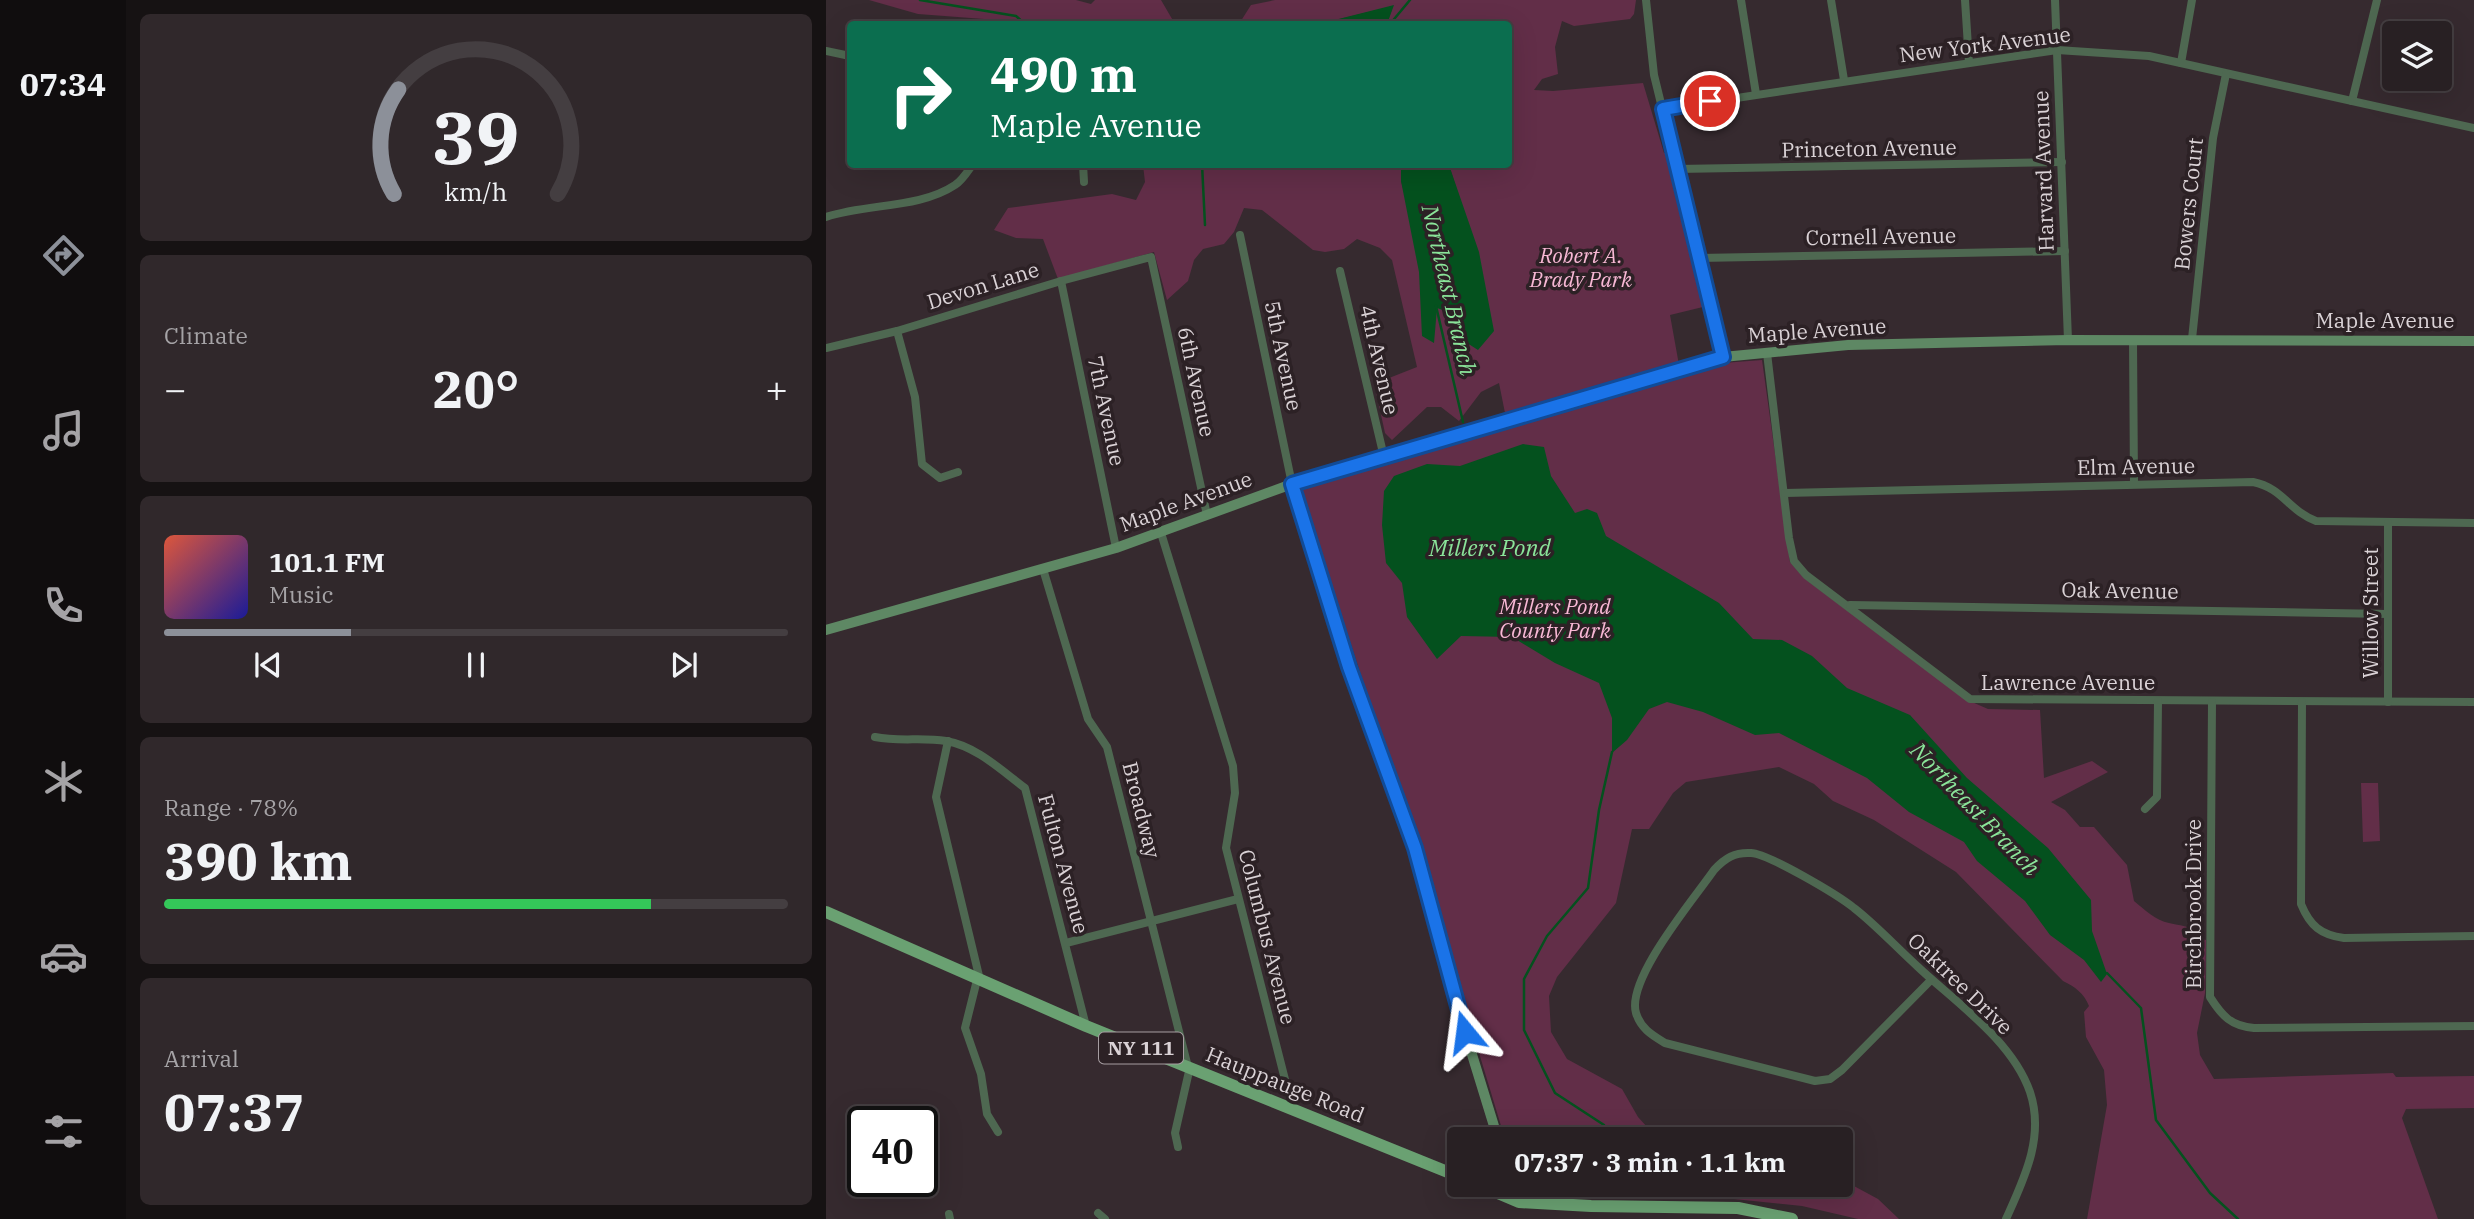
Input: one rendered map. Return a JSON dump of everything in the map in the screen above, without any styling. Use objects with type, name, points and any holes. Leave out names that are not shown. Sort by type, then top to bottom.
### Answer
[{"type":"main road","name":"Maple Avenue","points":[[826,630],[1116,548],[1292,484],[1723,357],[1848,345],[2068,340],[2474,341]]},
{"type":"main road","points":[[1292,484],[1349,667],[1415,848],[1458,1009],[1494,1127]]},
{"type":"main road","name":"Hauppauge Road","points":[[826,912],[1086,1026],[1447,1172]]},
{"type":"main road","points":[[1507,1197],[1519,1202],[1591,1206],[1738,1208],[1792,1219]]},
{"type":"main road","points":[[1517,1197],[1519,1202]]},
{"type":"street","points":[[1646,0],[1650,49],[1723,357]]},
{"type":"street","points":[[1741,0],[1756,94]]},
{"type":"street","points":[[1831,0],[1844,80]]},
{"type":"street","points":[[1965,0],[1969,62]]},
{"type":"street","name":"Harvard Avenue","points":[[2055,0],[2068,340]]},
{"type":"street","points":[[2180,63],[2192,0]]},
{"type":"street","points":[[2352,101],[2377,0]]},
{"type":"street","name":"New York Avenue","points":[[1663,109],[2057,50],[2127,54],[2180,63],[2474,128]]},
{"type":"street","points":[[826,51],[847,55]]},
{"type":"street","name":"Bowers Court","points":[[2192,340],[2213,138],[2226,74]]},
{"type":"street","name":"Princeton Avenue","points":[[1677,169],[2062,162]]},
{"type":"street","points":[[826,216],[866,206],[929,198],[957,184],[970,168]]},
{"type":"street","points":[[1083,168],[1084,182]]},
{"type":"street","name":"5th Avenue","points":[[1240,235],[1292,484]]},
{"type":"street","name":"Cornell Avenue","points":[[1699,258],[2065,251]]},
{"type":"street","name":"Devon Lane","points":[[826,348],[897,331],[1061,281],[1151,257]]},
{"type":"street","name":"6th Avenue","points":[[1151,257],[1207,515]]},
{"type":"street","name":"4th Avenue","points":[[1340,271],[1384,457]]},
{"type":"street","name":"7th Avenue","points":[[1061,281],[1116,548]]},
{"type":"street","points":[[897,331],[915,397],[922,464],[940,478],[958,472]]},
{"type":"street","points":[[2133,340],[2134,484]]},
{"type":"street","name":"Lawrence Avenue","points":[[1767,353],[1794,561],[1806,575],[1970,699],[2474,702]]},
{"type":"street","name":"Elm Avenue","points":[[1785,493],[2253,482],[2279,492],[2288,505],[2316,521],[2474,523]]},
{"type":"street","name":"Willow Street","points":[[2388,523],[2388,702]]},
{"type":"street","name":"Columbus Avenue","points":[[1161,533],[1233,766],[1235,793],[1226,848],[1292,1107]]},
{"type":"street","name":"Broadway","points":[[1043,569],[1088,719],[1107,747],[1189,1067]]},
{"type":"street","name":"Oak Avenue","points":[[1850,606],[2388,614]]},
{"type":"street","points":[[2145,809],[2157,797],[2158,701]]},
{"type":"street","name":"Birchbrook Drive","points":[[2213,702],[2210,997],[2224,1018],[2240,1027],[2254,1028],[2474,1026]]},
{"type":"street","points":[[2302,702],[2301,904],[2308,923],[2327,936],[2344,938],[2474,936]]},
{"type":"street","name":"Fulton Avenue","points":[[875,737],[892,741],[948,741],[980,755],[1025,788],[1086,1026]]},
{"type":"street","points":[[948,741],[936,797],[979,980],[965,1028],[981,1074],[987,1114],[998,1132]]},
{"type":"street","name":"Oaktree Drive","points":[[1931,980],[1866,1047],[1830,1079],[1800,1079],[1665,1043],[1647,1032],[1636,1012],[1637,987],[1646,969],[1724,858],[1753,853],[1769,858],[1854,907],[1993,1037],[2018,1066],[2030,1093],[2036,1130],[2029,1166],[2006,1219]]},
{"type":"street","points":[[1066,943],[1238,899]]},
{"type":"street","points":[[1178,1147],[1175,1133],[1189,1067]]},
{"type":"green space","points":[[869,0],[1076,0],[1091,4],[1095,0],[1161,0],[1173,21],[991,21],[918,14]]},
{"type":"green space","name":"Robert A. Brady Park","points":[[1275,0],[1636,0],[1634,14],[1630,19],[1574,26],[1562,21],[1555,47],[1558,74],[1542,79],[1534,90],[1553,91],[1643,83],[1664,153],[1668,153],[1707,306],[1670,315],[1679,365],[1505,413],[1499,383],[1481,392],[1459,421],[1441,407],[1427,407],[1392,440],[1385,433],[1376,392],[1384,380],[1417,367],[1392,260],[1380,248],[1357,239],[1344,249],[1325,252],[1313,250],[1262,210],[1244,208],[1234,232],[1224,244],[1203,249],[1194,260],[1188,281],[1167,300],[1154,252],[1058,279],[1043,239],[1016,238],[994,230],[1008,208],[1112,194],[1136,200],[1145,182],[1143,168],[1401,168],[1401,181],[1408,207],[1474,245],[1450,168],[1512,168],[1512,21],[1388,21],[1393,6],[1331,21],[1241,21],[1251,5]]},
{"type":"green space","name":"Millers Pond County Park","points":[[1762,360],[1790,562],[1804,578],[1965,699],[1988,709],[2040,710],[2044,778],[2092,761],[2108,772],[2051,802],[2065,810],[2080,827],[2094,827],[2127,865],[2134,901],[2150,914],[2164,922],[2198,932],[2202,914],[2202,939],[2206,940],[2205,993],[2197,1033],[2200,1055],[2214,1079],[2393,1073],[2396,1077],[2474,1076],[2474,1108],[2406,1109],[2402,1118],[2438,1219],[2087,1219],[2107,1105],[2104,1070],[2086,1037],[2084,1012],[2089,1006],[2085,997],[2063,981],[1956,872],[1874,820],[1833,801],[1814,784],[1779,767],[1686,782],[1673,793],[1649,829],[1632,829],[1616,903],[1557,977],[1549,996],[1551,1032],[1567,1059],[1622,1089],[1647,1127],[1501,1127],[1417,847],[1300,488],[1723,363]]},
{"type":"green space","points":[[2361,783],[2378,783],[2380,841],[2363,842]]},
{"type":"green space","points":[[1853,1185],[1878,1199],[1899,1219],[1858,1219],[1802,1206],[1714,1197],[1853,1197]]},
{"type":"green space","points":[[1560,1197],[1646,1197],[1596,1199]]},
{"type":"water","points":[[1394,5],[1388,21],[1331,21]]},
{"type":"water","points":[[1401,168],[1450,168],[1479,252],[1494,331],[1478,350],[1464,341],[1460,316],[1437,308],[1434,343],[1422,336],[1419,272],[1401,181]]},
{"type":"water","name":"Millers Pond","points":[[1523,444],[1544,447],[1551,476],[1575,513],[1587,509],[1597,513],[1606,536],[1719,603],[1753,639],[1782,640],[1812,656],[1847,688],[1910,715],[1967,778],[2048,848],[2091,900],[2092,931],[2107,974],[2101,982],[2084,960],[2050,935],[2025,901],[1977,861],[1964,842],[1909,812],[1867,778],[1779,733],[1755,735],[1703,712],[1667,702],[1649,709],[1627,740],[1612,753],[1612,718],[1599,683],[1555,663],[1512,637],[1461,636],[1437,659],[1407,617],[1402,583],[1386,563],[1382,525],[1384,491],[1394,476],[1427,464],[1460,466]]},
{"type":"waterway","points":[[920,0],[1016,16],[1022,21]]},
{"type":"waterway","name":"Northeast Branch","points":[[1392,21],[1410,0]]},
{"type":"waterway","points":[[1202,168],[1205,225]]},
{"type":"waterway","name":"Northeast Branch","points":[[1436,306],[1463,422]]},
{"type":"waterway","points":[[1604,1125],[1555,1093],[1524,1030],[1524,979],[1547,936],[1588,888],[1599,810],[1612,752]]},
{"type":"waterway","name":"Northeast Branch","points":[[2107,973],[2141,1008],[2156,1120],[2210,1193],[2238,1219]]},
{"type":"route","points":[[1465,1032],[1415,848],[1379,756],[1292,484],[1723,357],[1663,109],[1710,101]]}]
